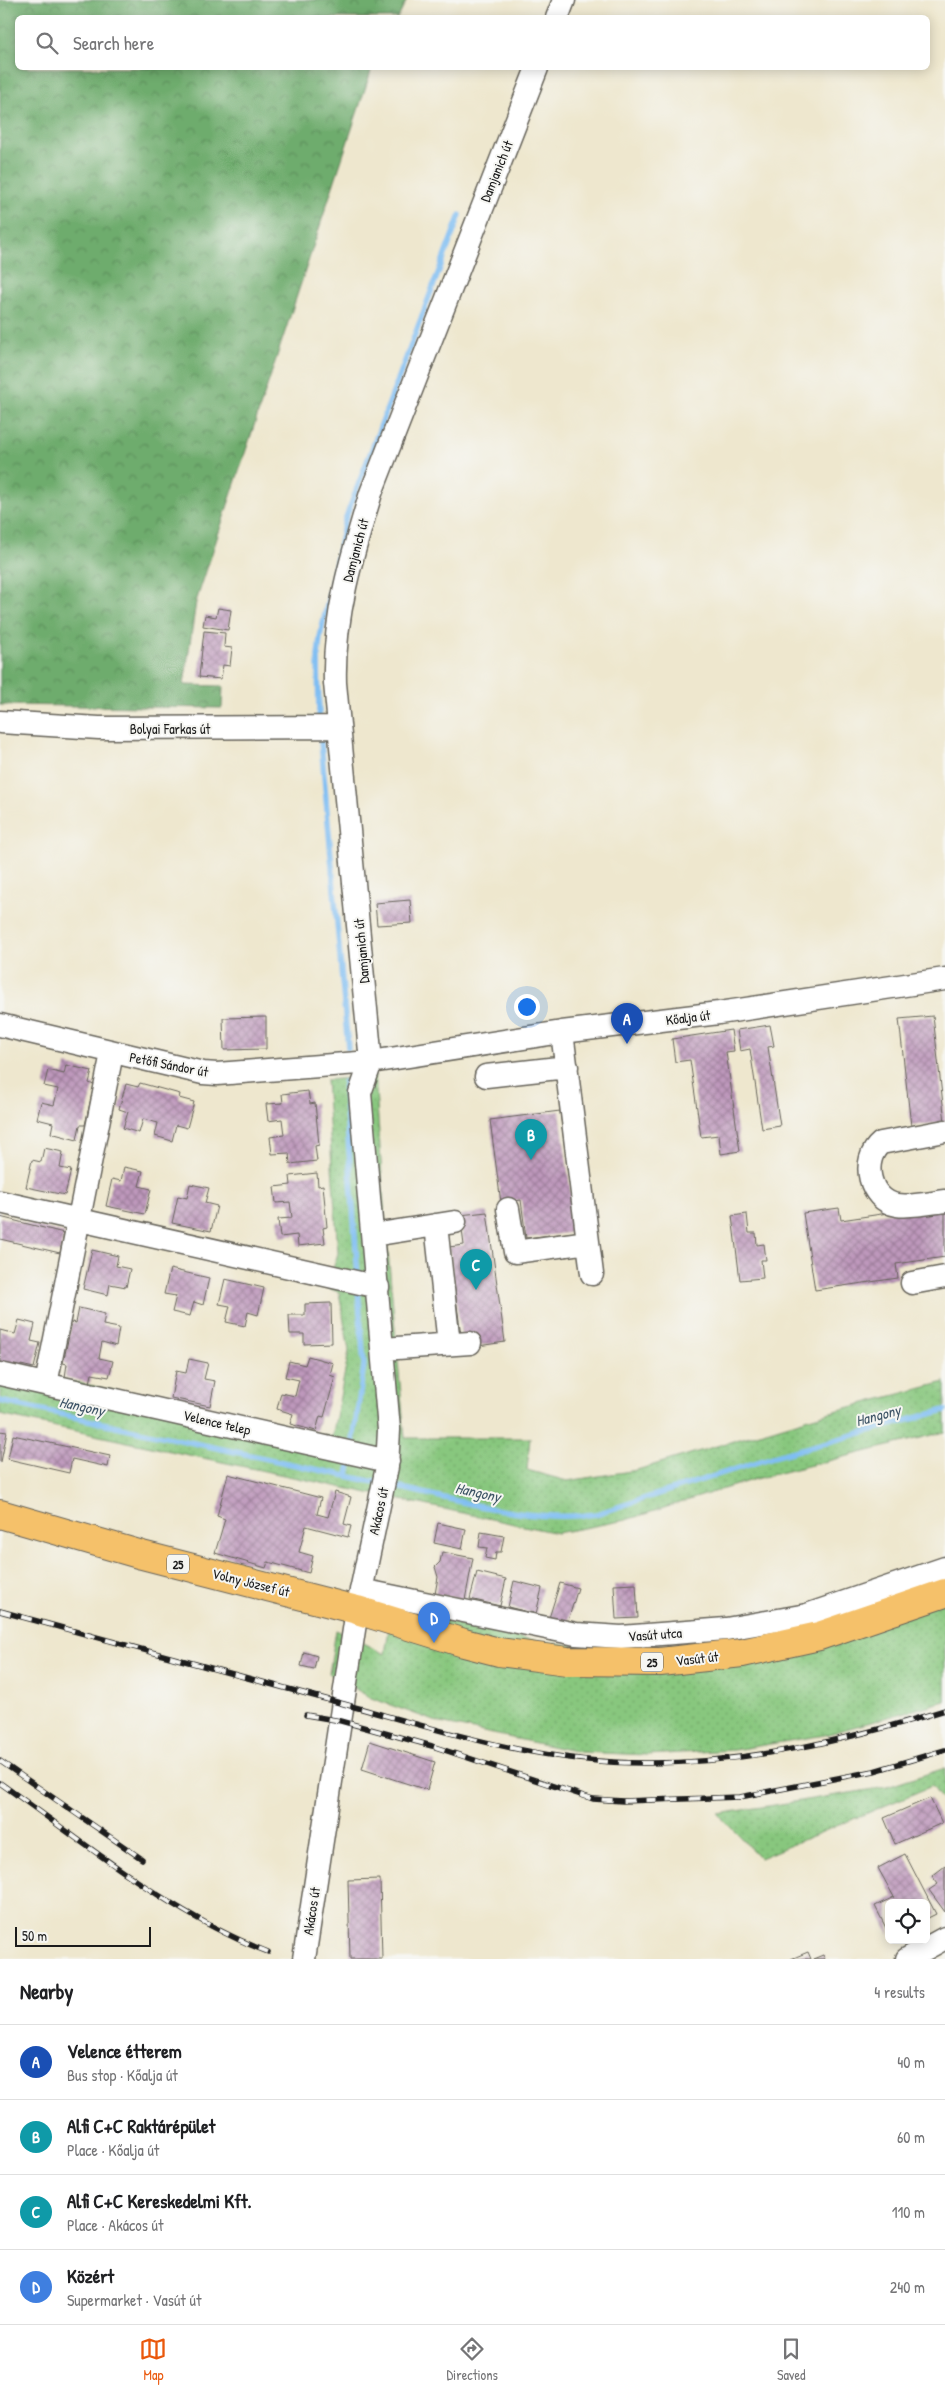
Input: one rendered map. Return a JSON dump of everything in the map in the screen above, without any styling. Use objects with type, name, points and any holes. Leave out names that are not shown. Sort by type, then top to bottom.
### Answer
[{"type":"main road","name":"Volny József út","points":[[0,1514],[142,1555],[359,1600]]},
{"type":"main road","name":"Vasút út","points":[[359,1600],[464,1643],[508,1653],[567,1661],[660,1662],[734,1654],[781,1646],[819,1636],[945,1593]]},
{"type":"street","points":[[558,15],[564,0]]},
{"type":"street","name":"Damjanich út","points":[[371,1062],[325,727],[335,683],[336,643],[350,561],[371,493],[536,70]]},
{"type":"street","name":"Bolyai Farkas út","points":[[0,722],[99,728],[325,727]]},
{"type":"street","name":"Kőalja út","points":[[371,1062],[562,1032],[718,1014],[945,979]]},
{"type":"street","name":"Petőfi Sándor út","points":[[0,1025],[202,1073],[217,1074],[371,1062]]},
{"type":"street","points":[[562,1032],[592,1274]]},
{"type":"street","points":[[46,1384],[112,1053]]},
{"type":"street","name":"Akácos út","points":[[304,1959],[359,1600],[387,1464],[389,1430],[383,1349],[366,1284],[373,1235],[360,1093],[371,1062]]},
{"type":"street","points":[[486,1076],[567,1067]]},
{"type":"street","points":[[945,1131],[881,1143],[876,1148],[869,1162],[871,1180],[876,1191],[889,1203],[906,1205],[945,1201]]},
{"type":"street","points":[[0,1202],[366,1284]]},
{"type":"street","points":[[508,1209],[515,1252],[588,1242]]},
{"type":"street","points":[[373,1235],[446,1224],[460,1344],[383,1349]]},
{"type":"street","points":[[912,1283],[945,1278]]},
{"type":"street","name":"Velence telep","points":[[0,1374],[364,1455],[387,1464]]},
{"type":"street","name":"Vasút utca","points":[[359,1600],[576,1634],[620,1636],[726,1629],[806,1615],[945,1568]]},
{"type":"street","points":[[907,1959],[945,1938]]},
{"type":"green space","points":[[0,0],[407,0],[400,15],[15,15],[15,70],[371,70],[196,602],[184,685],[223,686],[222,708],[0,705]]},
{"type":"green space","points":[[375,1076],[385,1219],[405,1438],[530,1438],[527,1470],[567,1481],[637,1470],[816,1416],[945,1382],[945,1432],[755,1479],[626,1520],[557,1533],[0,1415],[0,1366],[332,1437],[349,1351],[339,1292],[327,1288],[338,1253],[326,1080]]},
{"type":"green space","points":[[945,1582],[945,1701],[825,1735],[734,1750],[647,1755],[579,1752],[440,1723],[371,1698],[329,1674],[336,1630],[385,1654],[392,1609],[526,1639],[592,1648],[715,1646],[799,1632]]},
{"type":"green space","points":[[945,1768],[945,1804],[932,1786],[760,1858],[718,1814],[887,1787]]},
{"type":"building","points":[[218,608],[231,610],[228,630],[203,626],[205,615],[216,617]]},
{"type":"building","points":[[204,631],[225,633],[224,647],[232,648],[230,666],[223,665],[221,679],[199,677]]},
{"type":"building","points":[[410,900],[412,923],[377,925],[375,903]]},
{"type":"building","points":[[933,1016],[945,1122],[911,1126],[899,1019]]},
{"type":"building","points":[[266,1017],[266,1049],[224,1050],[223,1018]]},
{"type":"building","points":[[770,1025],[774,1046],[768,1047],[780,1126],[762,1129],[750,1049],[740,1051],[737,1030]]},
{"type":"building","points":[[731,1030],[734,1051],[726,1052],[740,1151],[721,1154],[719,1135],[701,1137],[690,1060],[675,1062],[672,1039]]},
{"type":"building","points":[[66,1065],[92,1071],[89,1083],[94,1085],[85,1125],[80,1125],[77,1140],[51,1133],[53,1123],[37,1119],[41,1102],[54,1105],[58,1089],[44,1086],[48,1070],[64,1074]]},
{"type":"building","points":[[140,1083],[180,1094],[179,1098],[194,1102],[187,1128],[176,1125],[172,1141],[155,1136],[158,1123],[143,1119],[139,1133],[123,1128],[128,1112],[119,1109],[126,1084],[138,1087]]},
{"type":"building","points":[[308,1091],[310,1104],[315,1103],[319,1145],[315,1146],[317,1161],[290,1164],[289,1153],[272,1154],[270,1137],[284,1135],[282,1119],[268,1121],[266,1104],[283,1103],[282,1094]]},
{"type":"building","points":[[560,1111],[576,1232],[526,1238],[521,1200],[501,1203],[490,1120]]},
{"type":"building","points":[[44,1148],[63,1152],[60,1168],[71,1170],[65,1195],[26,1187],[32,1160],[41,1162]]},
{"type":"building","points":[[124,1167],[143,1171],[139,1186],[151,1189],[145,1214],[106,1206],[112,1179],[121,1181]]},
{"type":"building","points":[[317,1173],[318,1186],[323,1185],[327,1227],[323,1228],[325,1243],[298,1246],[297,1235],[280,1237],[278,1219],[292,1218],[290,1202],[276,1203],[274,1187],[291,1185],[290,1176]]},
{"type":"building","points":[[190,1184],[209,1188],[205,1203],[217,1206],[211,1231],[172,1223],[178,1196],[187,1198]]},
{"type":"building","points":[[942,1205],[945,1214],[945,1257],[896,1264],[898,1278],[815,1290],[803,1213],[839,1208],[841,1220]]},
{"type":"building","points":[[487,1212],[505,1342],[478,1346],[476,1333],[461,1335],[449,1247],[464,1245],[460,1215]]},
{"type":"building","points":[[747,1214],[749,1233],[756,1233],[757,1245],[764,1244],[766,1260],[761,1260],[763,1278],[740,1280],[732,1216]]},
{"type":"building","points":[[0,1217],[64,1233],[60,1253],[0,1239]]},
{"type":"building","points":[[92,1250],[118,1256],[116,1266],[130,1269],[126,1287],[110,1284],[108,1295],[83,1289]]},
{"type":"building","points":[[170,1269],[209,1278],[203,1305],[194,1302],[190,1316],[172,1312],[176,1296],[164,1294]]},
{"type":"building","points":[[225,1279],[264,1288],[258,1315],[248,1312],[245,1326],[226,1322],[230,1306],[219,1304]]},
{"type":"building","points":[[331,1303],[332,1343],[304,1344],[304,1334],[290,1334],[289,1315],[305,1315],[305,1304]]},
{"type":"building","points":[[79,1308],[105,1314],[103,1325],[119,1328],[116,1346],[102,1342],[99,1358],[113,1361],[109,1377],[92,1374],[90,1383],[65,1377],[67,1364],[63,1363],[72,1322],[76,1323]]},
{"type":"building","points":[[19,1320],[35,1324],[31,1341],[40,1343],[34,1368],[21,1365],[20,1370],[0,1365],[0,1330],[15,1334]]},
{"type":"building","points":[[308,1356],[333,1363],[330,1375],[335,1377],[324,1417],[320,1416],[316,1431],[290,1424],[293,1414],[277,1409],[281,1393],[295,1396],[299,1380],[285,1377],[289,1361],[305,1365]]},
{"type":"building","points":[[189,1359],[208,1363],[204,1379],[215,1381],[210,1406],[171,1398],[176,1371],[186,1373]]},
{"type":"building","points":[[0,1431],[7,1432],[1,1462],[0,1462]]},
{"type":"building","points":[[13,1435],[110,1456],[108,1467],[72,1459],[69,1473],[8,1459]]},
{"type":"building","points":[[228,1474],[321,1498],[317,1514],[328,1517],[335,1492],[351,1497],[344,1524],[351,1526],[348,1537],[306,1526],[299,1552],[313,1556],[309,1573],[268,1562],[266,1568],[215,1553],[225,1519],[217,1516]]},
{"type":"building","points":[[438,1523],[466,1529],[462,1549],[434,1543]]},
{"type":"building","points":[[481,1532],[504,1536],[501,1552],[496,1552],[495,1560],[485,1558],[487,1548],[479,1547]]},
{"type":"building","points":[[442,1552],[473,1558],[465,1600],[435,1594],[438,1577],[435,1567],[440,1562]]},
{"type":"building","points":[[477,1572],[506,1579],[500,1606],[470,1599]]},
{"type":"building","points":[[514,1581],[542,1588],[536,1614],[508,1607]]},
{"type":"building","points":[[560,1583],[578,1588],[567,1624],[549,1618]]},
{"type":"building","points":[[636,1584],[638,1618],[616,1619],[614,1585]]},
{"type":"building","points":[[304,1652],[317,1656],[314,1669],[301,1666]]},
{"type":"building","points":[[370,1741],[435,1762],[427,1790],[362,1769]]},
{"type":"building","points":[[930,1798],[942,1823],[895,1844],[884,1818]]},
{"type":"building","points":[[905,1854],[928,1899],[890,1899],[894,1897],[878,1868]]},
{"type":"building","points":[[945,1866],[945,1912],[929,1890],[938,1884],[932,1876]]},
{"type":"building","points":[[380,1879],[382,1959],[350,1959],[348,1880]]},
{"type":"building","points":[[885,1901],[885,1926],[875,1906]]},
{"type":"building","points":[[930,1902],[936,1914],[930,1917]]},
{"type":"building","points":[[808,1952],[811,1959],[791,1959]]},
{"type":"building","points":[[823,1955],[825,1959],[813,1959]]},
{"type":"waterway","points":[[319,721],[318,656],[320,637],[345,520],[460,215]]},
{"type":"waterway","points":[[320,731],[348,1048]]},
{"type":"waterway","points":[[344,1082],[358,1277]]},
{"type":"waterway","points":[[352,1448],[364,1365],[358,1289]]},
{"type":"waterway","name":"Hangony","points":[[0,1401],[379,1483]]},
{"type":"waterway","name":"Hangony","points":[[388,1485],[492,1509],[518,1513],[544,1516],[596,1514],[773,1457],[945,1410]]},
{"type":"waterway","points":[[348,1476],[351,1457]]},
{"type":"railway","points":[[0,1611],[455,1735],[567,1758],[605,1762],[682,1762],[758,1755],[834,1740],[945,1710]]},
{"type":"railway","points":[[306,1715],[341,1721],[432,1746],[593,1799],[623,1801],[740,1797],[874,1771],[945,1750]]},
{"type":"railway","points":[[0,1761],[142,1859]]},
{"type":"railway","points":[[0,1783],[96,1853],[163,1898],[197,1918],[268,1952]]},
{"type":"place","name":"Velence étterem","points":[[627,1044]]},
{"type":"place","name":"Alfi C+C Raktárépület","points":[[531,1160]]},
{"type":"place","name":"Alfi C+C Kereskedelmi Kft.","points":[[476,1290]]},
{"type":"place","name":"Közért","points":[[434,1643]]}]
